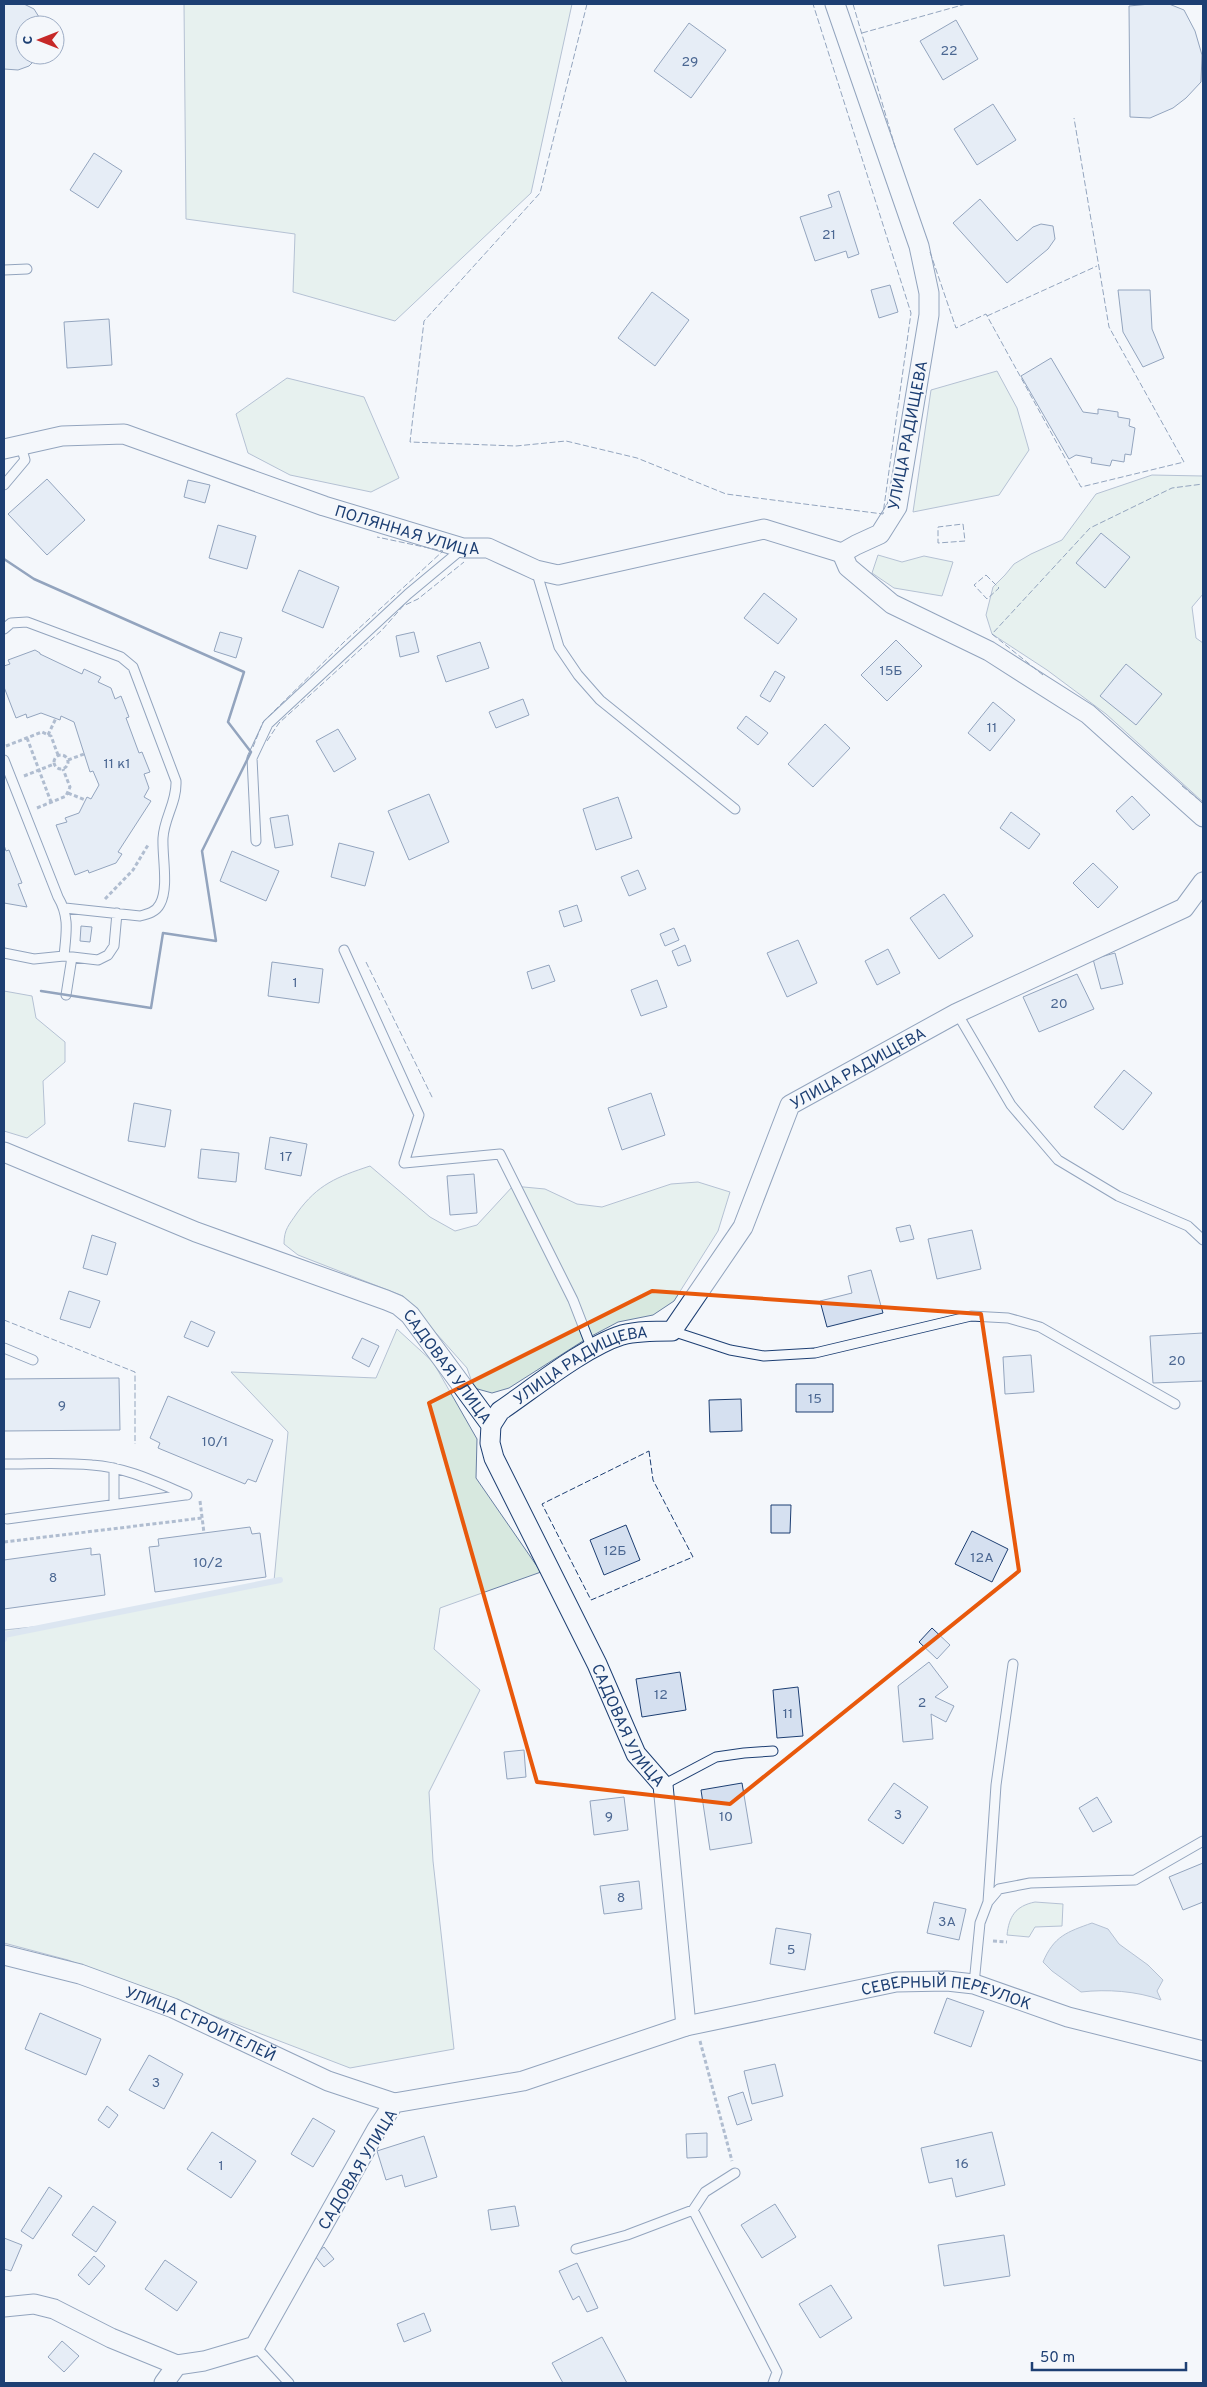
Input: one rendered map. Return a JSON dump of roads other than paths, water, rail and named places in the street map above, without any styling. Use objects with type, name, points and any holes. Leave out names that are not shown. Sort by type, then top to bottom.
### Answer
[{"type":"street","name":"УЛИЦА РАДИЩЕВА","points":[[835,4],[919,246],[929,293],[929,315],[897,507],[880,534],[856,544],[842,553]]},
{"type":"street","name":"ПОЛЯННАЯ УЛИЦА","points":[[12,447],[62,436],[124,434],[204,465],[324,506],[462,548],[488,548],[536,570],[558,574],[581,571],[764,529],[842,553]]},
{"type":"street","points":[[842,553],[848,568],[892,604],[989,651],[1088,714],[1203,817]]},
{"type":"street","name":"УЛИЦА РАДИЩЕВА","points":[[491,1425],[500,1411],[592,1349],[622,1336],[653,1330],[672,1332],[743,1227],[790,1105],[957,1013],[1184,908],[1203,882]]},
{"type":"street","name":"САДОВАЯ УЛИЦА","points":[[4,1152],[196,1232],[398,1305],[410,1314],[491,1425],[490,1443],[494,1458],[597,1664],[636,1754],[663,1785],[691,2025],[523,2081],[394,2103],[377,2129],[255,2346]]},
{"type":"street","name":"УЛИЦА СТРОИТЕЛЕЙ","points":[[4,1955],[80,1974],[173,2008],[328,2081],[394,2103]]},
{"type":"street","name":"СЕВЕРНЫЙ ПЕРЕУЛОК","points":[[691,2025],[896,1982],[947,1981],[974,1984],[1068,2017],[1203,2050]]},
{"type":"street","points":[[4,2307],[34,2304],[54,2309],[111,2338],[177,2365],[204,2361],[255,2346]]},
{"type":"street","points":[[164,2383],[177,2365]]},
{"type":"lane","points":[[4,270],[27,269]]},
{"type":"lane","points":[[4,485],[25,460],[12,447]]},
{"type":"lane","points":[[256,841],[252,758],[268,724],[408,594],[462,548]]},
{"type":"lane","points":[[536,570],[560,647],[578,675],[600,700],[735,809]]},
{"type":"lane","points":[[4,629],[11,623],[27,622],[121,657],[133,667],[176,781],[177,794],[163,836],[164,893],[160,905],[151,914],[140,916],[64,908]]},
{"type":"lane","points":[[4,760],[64,908],[67,921],[68,957],[66,995]]},
{"type":"lane","points":[[4,953],[34,959],[68,957],[98,960],[108,955],[114,946],[118,914]]},
{"type":"lane","points":[[344,950],[418,1115],[404,1162],[500,1154],[572,1300],[592,1349]]},
{"type":"lane","points":[[957,1013],[1011,1105],[1058,1160],[1118,1196],[1188,1226],[1203,1240]]},
{"type":"lane","points":[[672,1332],[730,1350],[773,1355],[815,1354],[971,1316],[1008,1318],[1040,1327],[1175,1404]]},
{"type":"lane","points":[[4,1348],[33,1360]]},
{"type":"lane","points":[[4,1464],[92,1465],[114,1468],[138,1475],[186,1495],[7,1519]]},
{"type":"lane","points":[[114,1468],[114,1504]]},
{"type":"lane","points":[[974,1984],[980,1923],[988,1902],[996,1784],[1013,1664]]},
{"type":"lane","points":[[663,1785],[716,1757],[773,1751]]},
{"type":"lane","points":[[988,1902],[1000,1889],[1030,1883],[1135,1880],[1203,1841]]},
{"type":"lane","points":[[576,2249],[626,2236],[693,2210],[704,2192],[735,2173]]},
{"type":"lane","points":[[693,2210],[777,2372],[773,2383]]},
{"type":"lane","points":[[255,2346],[289,2383]]},
{"type":"water","points":[[1092,1923],[1108,1929],[1119,1944],[1148,1965],[1163,1980],[1157,1991],[1161,2000],[1122,1992],[1081,1992],[1043,1962],[1052,1946],[1062,1936]]},
{"type":"waterway","points":[[4,1639],[4,1635],[280,1580]]}]
